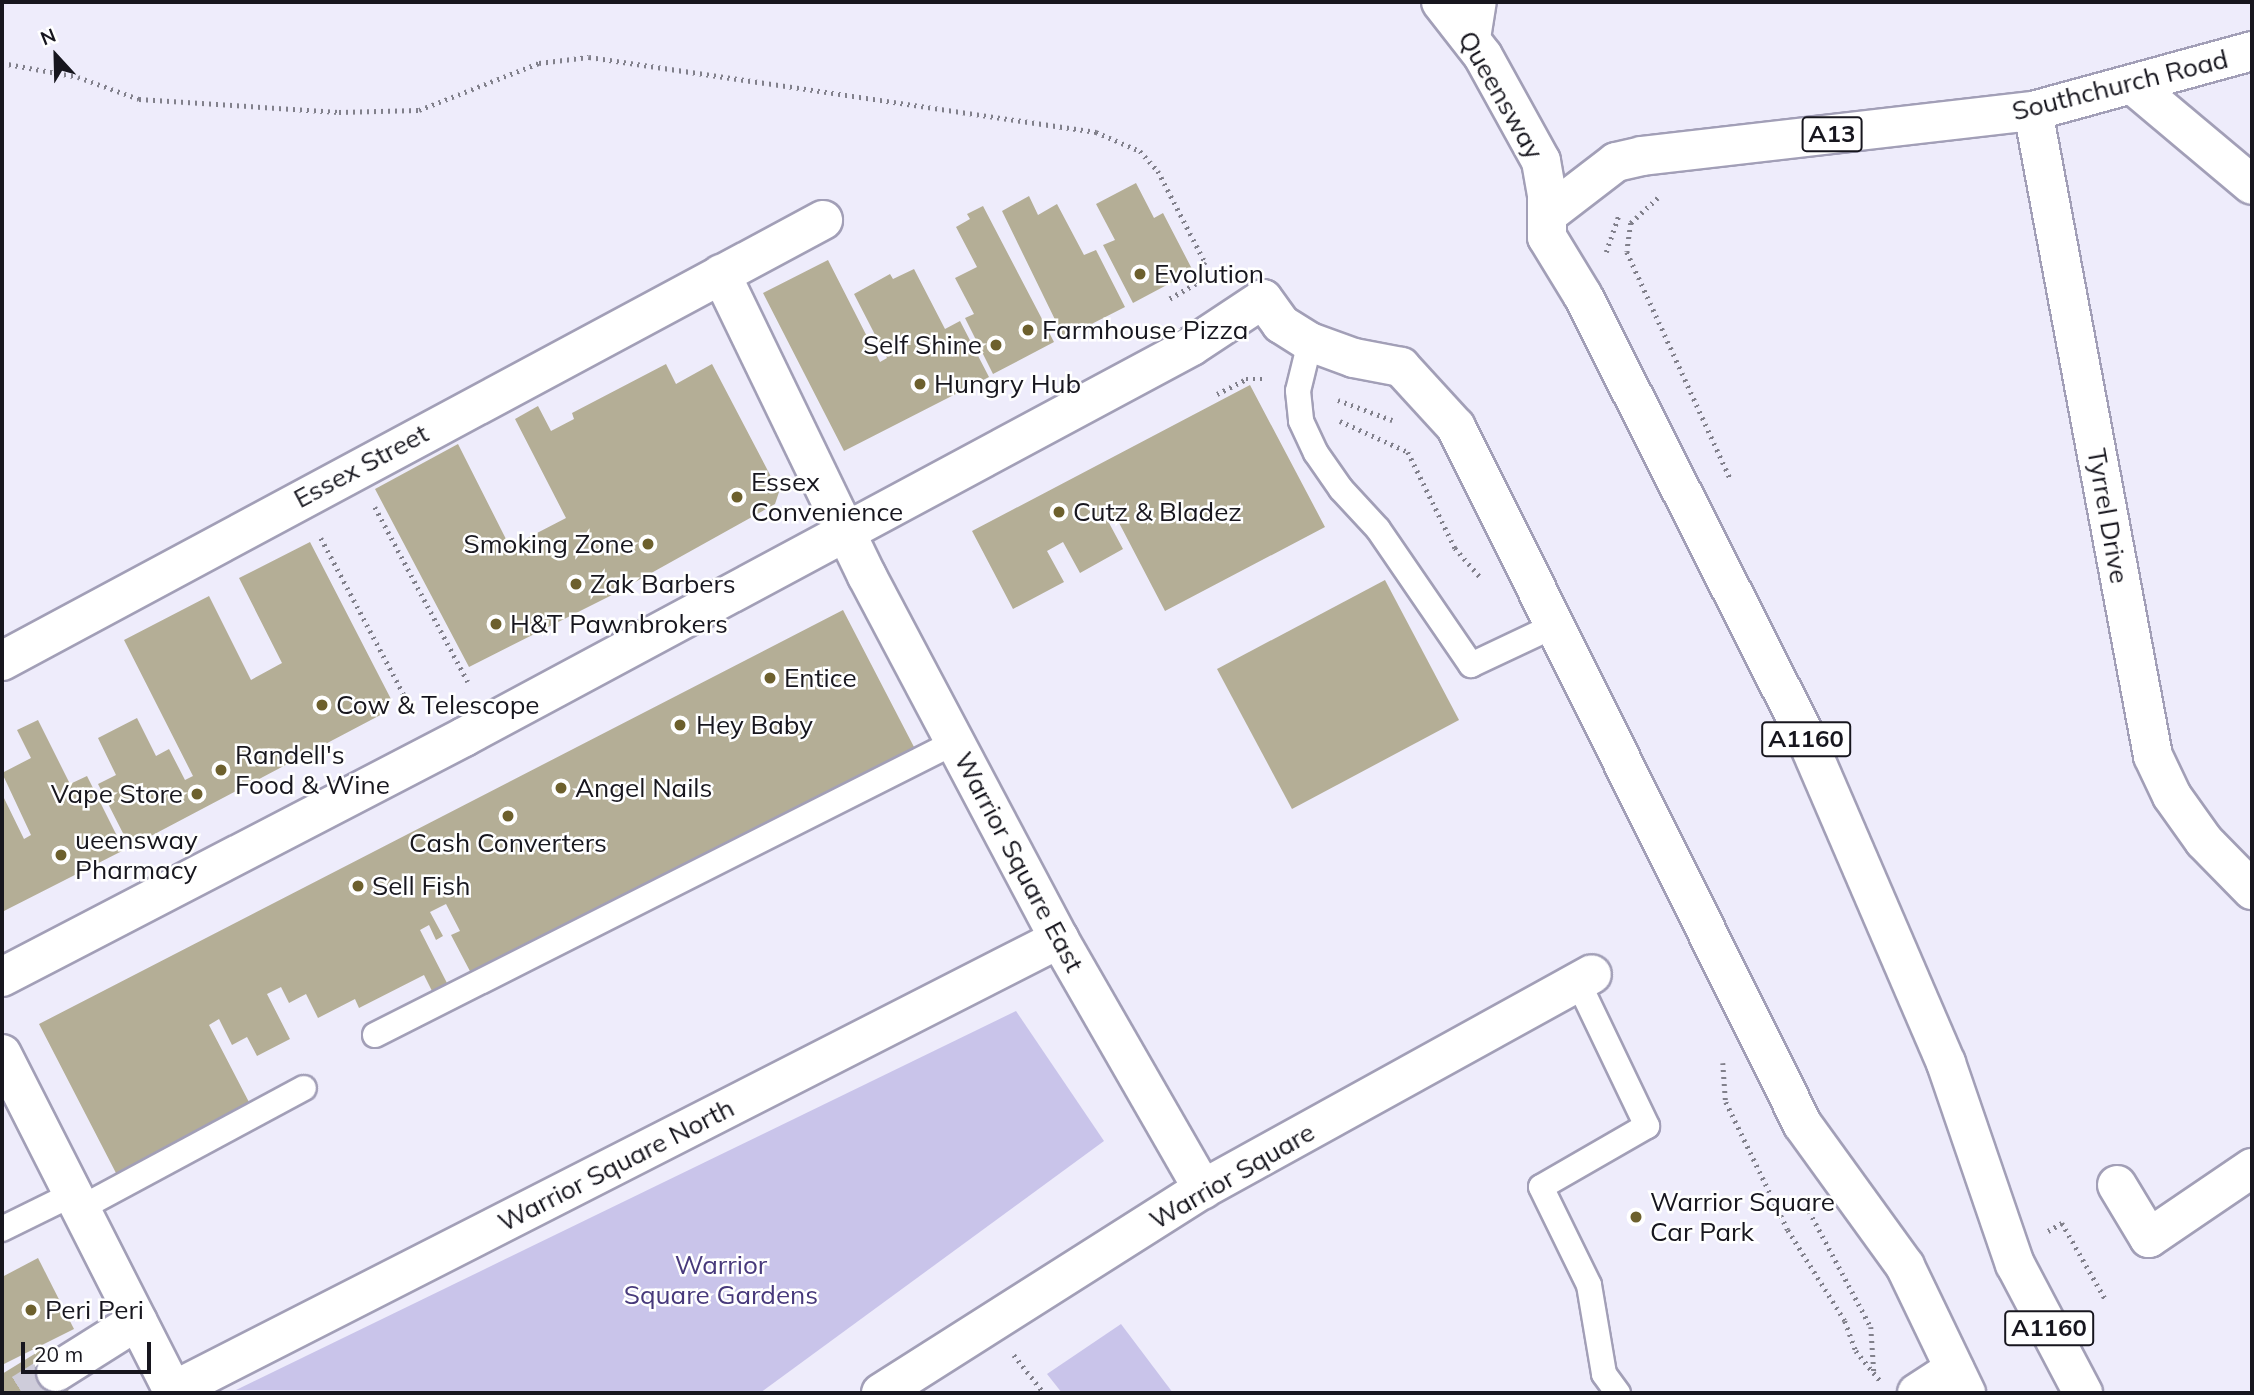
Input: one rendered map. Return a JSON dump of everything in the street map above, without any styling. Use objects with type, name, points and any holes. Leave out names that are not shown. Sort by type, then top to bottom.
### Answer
[{"type":"street","name":"Queensway","points":[[1441,2],[1474,20],[1541,160],[1547,226]]},
{"type":"street","name":"Southchurch Road","points":[[1547,226],[1616,162],[1642,156],[2033,111],[2252,51]]},
{"type":"street","points":[[2133,85],[2252,185]]},
{"type":"street","name":"Tyrrel Drive","points":[[2033,111],[2153,756],[2172,796],[2204,841],[2252,890]]},
{"type":"street","name":"Essex Street","points":[[2,661],[355,469],[823,220]]},
{"type":"street","name":"A1160","points":[[1547,226],[1806,738],[1946,1063],[2015,1264],[2083,1393]]},
{"type":"street","points":[[721,274],[846,529]]},
{"type":"street","points":[[2,977],[464,737],[846,529],[1192,346],[1263,299],[1282,324],[1310,342],[1354,358],[1401,367],[1456,428],[1803,1125],[1905,1266],[1960,1381],[1917,1393]]},
{"type":"street","name":"Warrior Square East","points":[[846,529],[1059,939],[1203,1189]]},
{"type":"street","name":"Warrior Square North","points":[[174,1392],[1059,939]]},
{"type":"street","name":"Warrior Square","points":[[881,1393],[1203,1189],[1585,978]]},
{"type":"street","points":[[2,1055],[174,1392]]},
{"type":"street","points":[[2117,1185],[2149,1238],[2252,1168]]},
{"type":"street","points":[[56,1372],[138,1321]]},
{"type":"lane","points":[[1310,342],[1298,391],[1301,421],[1316,453],[1341,489],[1378,529],[1471,665],[1556,625]]},
{"type":"lane","points":[[375,1035],[955,742]]},
{"type":"lane","points":[[1585,978],[1647,1126],[1541,1187],[1589,1285],[1604,1374],[1618,1393]]},
{"type":"lane","points":[[2,1229],[77,1201],[304,1088]]},
{"type":"path","points":[[2,63],[78,77],[139,99],[339,112],[419,110],[539,63],[589,57],[1096,132],[1140,151],[1158,172],[1205,262],[1196,284],[1168,300]]},
{"type":"path","points":[[1668,195],[1638,214],[1631,223],[1626,253],[1731,480]]},
{"type":"path","points":[[1606,262],[1611,228],[1620,212]]},
{"type":"path","points":[[1217,394],[1260,377],[1307,392],[1328,416],[1408,452],[1455,548],[1488,585]]},
{"type":"path","points":[[1341,401],[1379,415]]},
{"type":"path","points":[[355,469],[468,682]]},
{"type":"path","points":[[300,499],[412,710]]},
{"type":"path","points":[[1722,1055],[1726,1102],[1788,1230],[1845,1321],[1856,1351],[1881,1383]]},
{"type":"path","points":[[2070,1237],[2106,1300]]},
{"type":"path","points":[[1850,1284],[1871,1327],[1874,1373]]},
{"type":"green space","name":"Warrior Square Gardens","points":[[1016,1011],[1104,1141],[760,1393],[236,1390]]},
{"type":"green space","points":[[1121,1324],[1173,1393],[1062,1393],[1047,1374]]},
{"type":"building","points":[[1136,183],[1154,218],[1163,213],[1193,271],[1133,303],[1103,245],[1115,240],[1096,204]]},
{"type":"building","points":[[1029,196],[1038,215],[1057,204],[1084,255],[1096,250],[1125,307],[1064,338],[1002,211]]},
{"type":"building","points":[[983,206],[1054,342],[993,374],[965,318],[974,314],[955,278],[977,267],[956,227],[970,219],[967,214]]},
{"type":"building","points":[[828,260],[880,362],[887,358],[854,294],[890,274],[893,279],[914,269],[945,329],[960,321],[989,377],[844,451],[763,293]]},
{"type":"building","points":[[666,364],[676,384],[712,364],[779,492],[775,504],[610,596],[469,667],[375,489],[458,444],[510,547],[566,518],[515,419],[538,406],[551,431],[574,419],[572,413]]},
{"type":"building","points":[[1250,385],[1325,527],[1165,611],[1116,517],[1108,521],[1123,549],[1080,573],[1063,542],[1047,551],[1064,582],[1013,609],[972,531]]},
{"type":"building","points":[[310,542],[392,701],[388,711],[130,847],[98,784],[116,775],[98,738],[137,718],[156,756],[169,749],[185,780],[193,776],[124,640],[209,596],[251,680],[282,663],[239,578]]},
{"type":"building","points":[[1385,580],[1459,720],[1292,809],[1217,669]]},
{"type":"building","points":[[843,610],[914,747],[472,975],[451,935],[460,931],[446,904],[430,912],[443,936],[436,940],[429,925],[420,930],[449,987],[434,995],[424,975],[359,1008],[355,999],[318,1018],[306,994],[289,1003],[281,987],[267,994],[290,1039],[257,1056],[247,1037],[232,1045],[219,1019],[209,1025],[251,1106],[117,1175],[39,1024]]},
{"type":"building","points":[[38,720],[70,784],[87,776],[124,850],[2,912],[2,794],[24,839],[31,835],[2,773],[31,758],[17,730]]},
{"type":"building","points":[[38,1258],[74,1329],[2,1365],[2,1277]]},
{"type":"building","points":[[41,1350],[70,1393],[2,1393],[2,1374]]},
{"type":"tunnel","points":[[22,1393],[56,1372]]},
{"type":"place","name":"Evolution","points":[[1140,274]]},
{"type":"place","name":"Farmhouse Pizza","points":[[1028,330]]},
{"type":"place","name":"Self Shine","points":[[996,345]]},
{"type":"place","name":"Hungry Hub","points":[[920,384]]},
{"type":"place","name":"Essex Convenience","points":[[737,497]]},
{"type":"place","name":"Cutz & Bladez","points":[[1059,512]]},
{"type":"place","name":"Smoking Zone","points":[[648,544]]},
{"type":"place","name":"Zak Barbers","points":[[576,584]]},
{"type":"place","name":"H&T Pawnbrokers","points":[[496,624]]},
{"type":"place","name":"Entice","points":[[770,678]]},
{"type":"place","name":"Cow & Telescope","points":[[322,705]]},
{"type":"place","name":"Hey Baby","points":[[680,725]]},
{"type":"place","name":"Randell's Food & Wine","points":[[221,770]]},
{"type":"place","name":"Angel Nails","points":[[561,788]]},
{"type":"place","name":"Vape Store","points":[[197,794]]},
{"type":"place","name":"Cash Converters","points":[[508,816]]},
{"type":"place","name":"ueensway Pharmacy","points":[[61,855]]},
{"type":"place","name":"Sell Fish","points":[[358,886]]},
{"type":"place","name":"Warrior Square Car Park","points":[[1636,1217]]},
{"type":"place","name":"Peri Peri","points":[[31,1310]]}]
